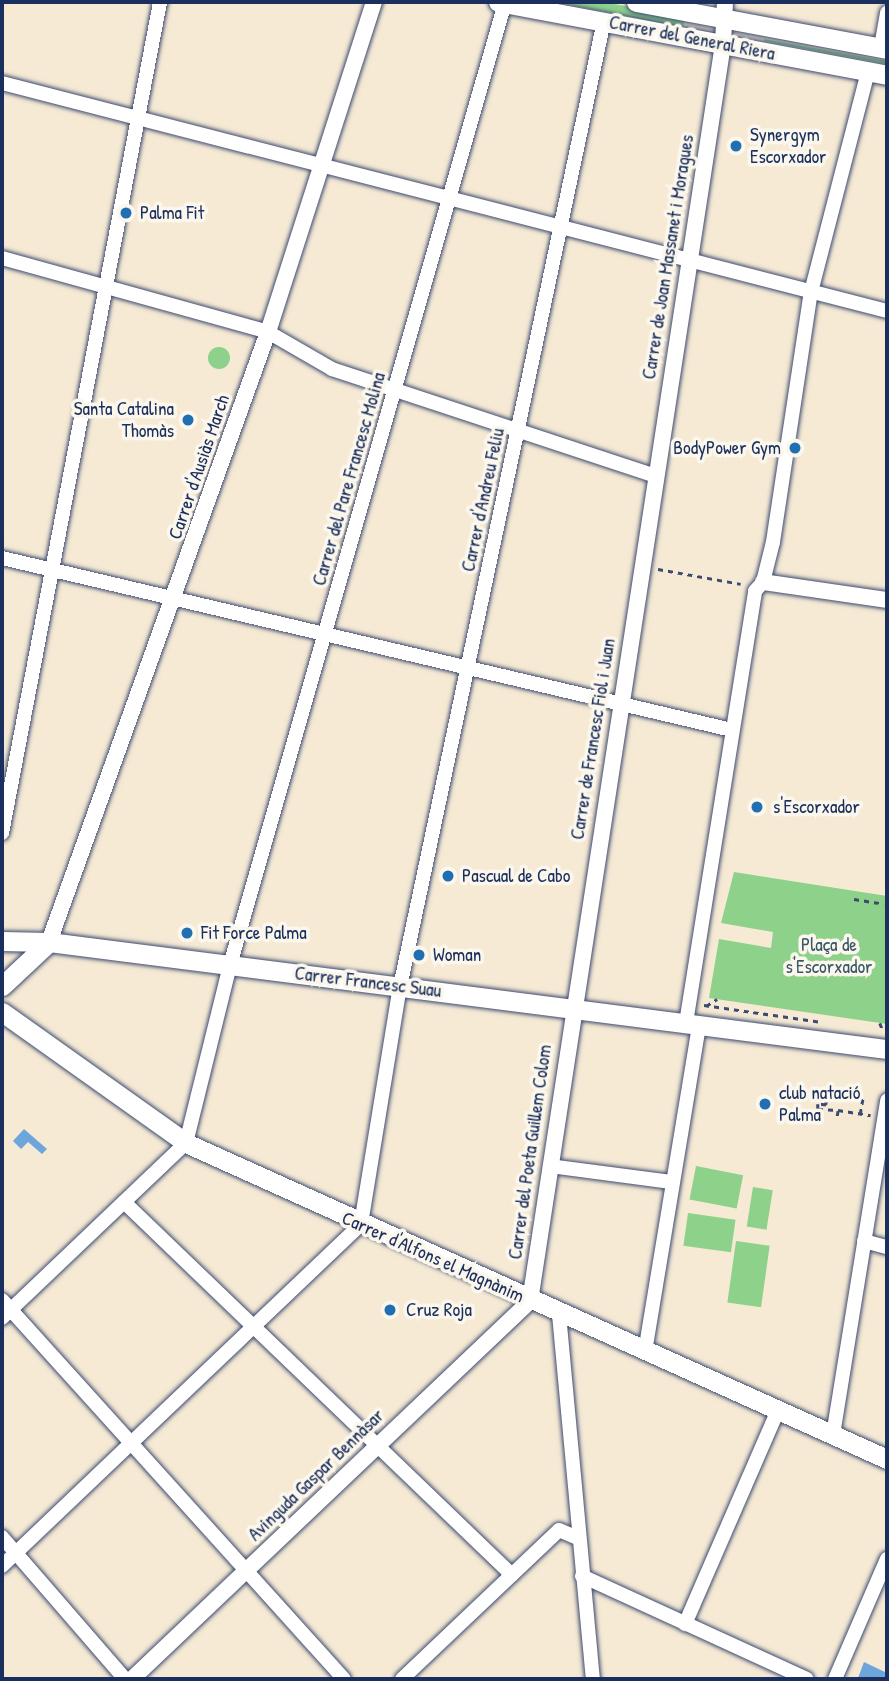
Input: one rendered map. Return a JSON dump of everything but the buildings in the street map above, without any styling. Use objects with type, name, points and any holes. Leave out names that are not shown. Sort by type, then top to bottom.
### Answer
[{"type":"main road","name":"Carrer del General Riera","points":[[501,2],[878,73]]},
{"type":"main road","name":"Carrer del General Riera","points":[[636,2],[725,10],[884,48]]},
{"type":"main road","name":"Carrer Francesc Suau","points":[[2,941],[49,942],[887,1049]]},
{"type":"main road","points":[[2,986],[49,942]]},
{"type":"main road","name":"Carrer d'Alfons el Magnànim","points":[[2,1012],[186,1143],[530,1301],[887,1459]]},
{"type":"street","points":[[2,833],[160,2]]},
{"type":"street","name":"Carrer d'Ausiàs March","points":[[49,942],[175,599],[268,332],[374,2]]},
{"type":"street","name":"Carrer del Pare Francesc Molina","points":[[186,1143],[230,965],[449,198],[501,2]]},
{"type":"street","name":"Carrer de Joan Massanet i Moragues","points":[[655,476],[723,44],[725,10]]},
{"type":"street","points":[[884,48],[887,13]]},
{"type":"street","name":"Carrer d'Andreu Feliu","points":[[361,1224],[400,986],[604,22]]},
{"type":"street","points":[[645,1352],[672,1182],[732,730],[755,591],[763,582],[783,478],[811,292],[878,73]]},
{"type":"street","points":[[2,83],[887,311]]},
{"type":"street","points":[[2,258],[106,289],[199,309],[268,332],[332,369],[395,387],[655,476]]},
{"type":"street","name":"Carrer de Francesc Fiol i Juan","points":[[572,1009],[655,476]]},
{"type":"street","points":[[2,558],[619,706],[732,730]]},
{"type":"street","points":[[763,582],[887,600]]},
{"type":"street","name":"Carrer del Poeta Guillem Colom","points":[[530,1301],[572,1009]]},
{"type":"street","points":[[833,1435],[887,1100]]},
{"type":"street","points":[[186,1143],[5,1309],[132,1442],[344,1679]]},
{"type":"street","points":[[550,1166],[672,1182]]},
{"type":"street","points":[[124,1202],[512,1575]]},
{"type":"street","points":[[2,1566],[361,1224]]},
{"type":"street","points":[[864,1241],[887,1247]]},
{"type":"street","name":"Avinguda Gaspar Bennàsar","points":[[132,1679],[530,1301]]},
{"type":"street","points":[[559,1314],[593,1679]]},
{"type":"street","points":[[685,1624],[778,1410]]},
{"type":"street","points":[[402,1679],[559,1530],[578,1538]]},
{"type":"street","points":[[2,1537],[125,1679]]},
{"type":"street","points":[[835,1679],[887,1559]]},
{"type":"street","points":[[582,1576],[807,1679]]},
{"type":"path","points":[[640,566],[741,584],[745,592]]},
{"type":"path","points":[[854,898],[884,904]]},
{"type":"path","points":[[703,992],[701,1004],[829,1023]]},
{"type":"path","points":[[870,1029],[887,1031]]},
{"type":"path","points":[[828,1092],[826,1105],[818,1104],[818,1109],[884,1117]]},
{"type":"path","points":[[860,1114],[863,1097]]},
{"type":"path","points":[[837,1116],[838,1111]]},
{"type":"green space","points":[[554,2],[603,2],[685,17],[683,27]]},
{"type":"green space","points":[[764,41],[887,61],[887,64]]},
{"type":"green space","points":[[219,347],[227,350],[230,358],[227,366],[219,369],[211,366],[208,358],[211,350]]},
{"type":"green space","name":"Plaça de s'Escorxador","points":[[734,872],[887,896],[887,1024],[709,998],[719,939],[771,948],[773,932],[721,923]]},
{"type":"green space","points":[[696,1166],[743,1175],[737,1209],[690,1199]]},
{"type":"green space","points":[[753,1187],[773,1190],[766,1230],[747,1227]]},
{"type":"green space","points":[[688,1213],[736,1220],[731,1252],[683,1246]]},
{"type":"green space","points":[[736,1241],[770,1246],[761,1307],[727,1302]]},
{"type":"water","points":[[24,1129],[47,1149],[42,1154],[28,1142],[21,1149],[13,1141]]},
{"type":"water","points":[[864,1662],[887,1673],[887,1679],[858,1678]]},
{"type":"place","name":"Synergym Escorxador","points":[[736,146]]},
{"type":"place","name":"Palma Fit","points":[[126,213]]},
{"type":"place","name":"Santa Catalina Thomàs","points":[[188,420]]},
{"type":"place","name":"BodyPower Gym","points":[[795,448]]},
{"type":"place","name":"s'Escorxador","points":[[757,807]]},
{"type":"place","name":"Pascual de Cabo","points":[[448,876]]},
{"type":"place","name":"Fit Force Palma","points":[[187,933]]},
{"type":"place","name":"Woman","points":[[419,955]]},
{"type":"place","name":"club natació Palma","points":[[765,1104]]},
{"type":"place","name":"Cruz Roja","points":[[390,1310]]}]
